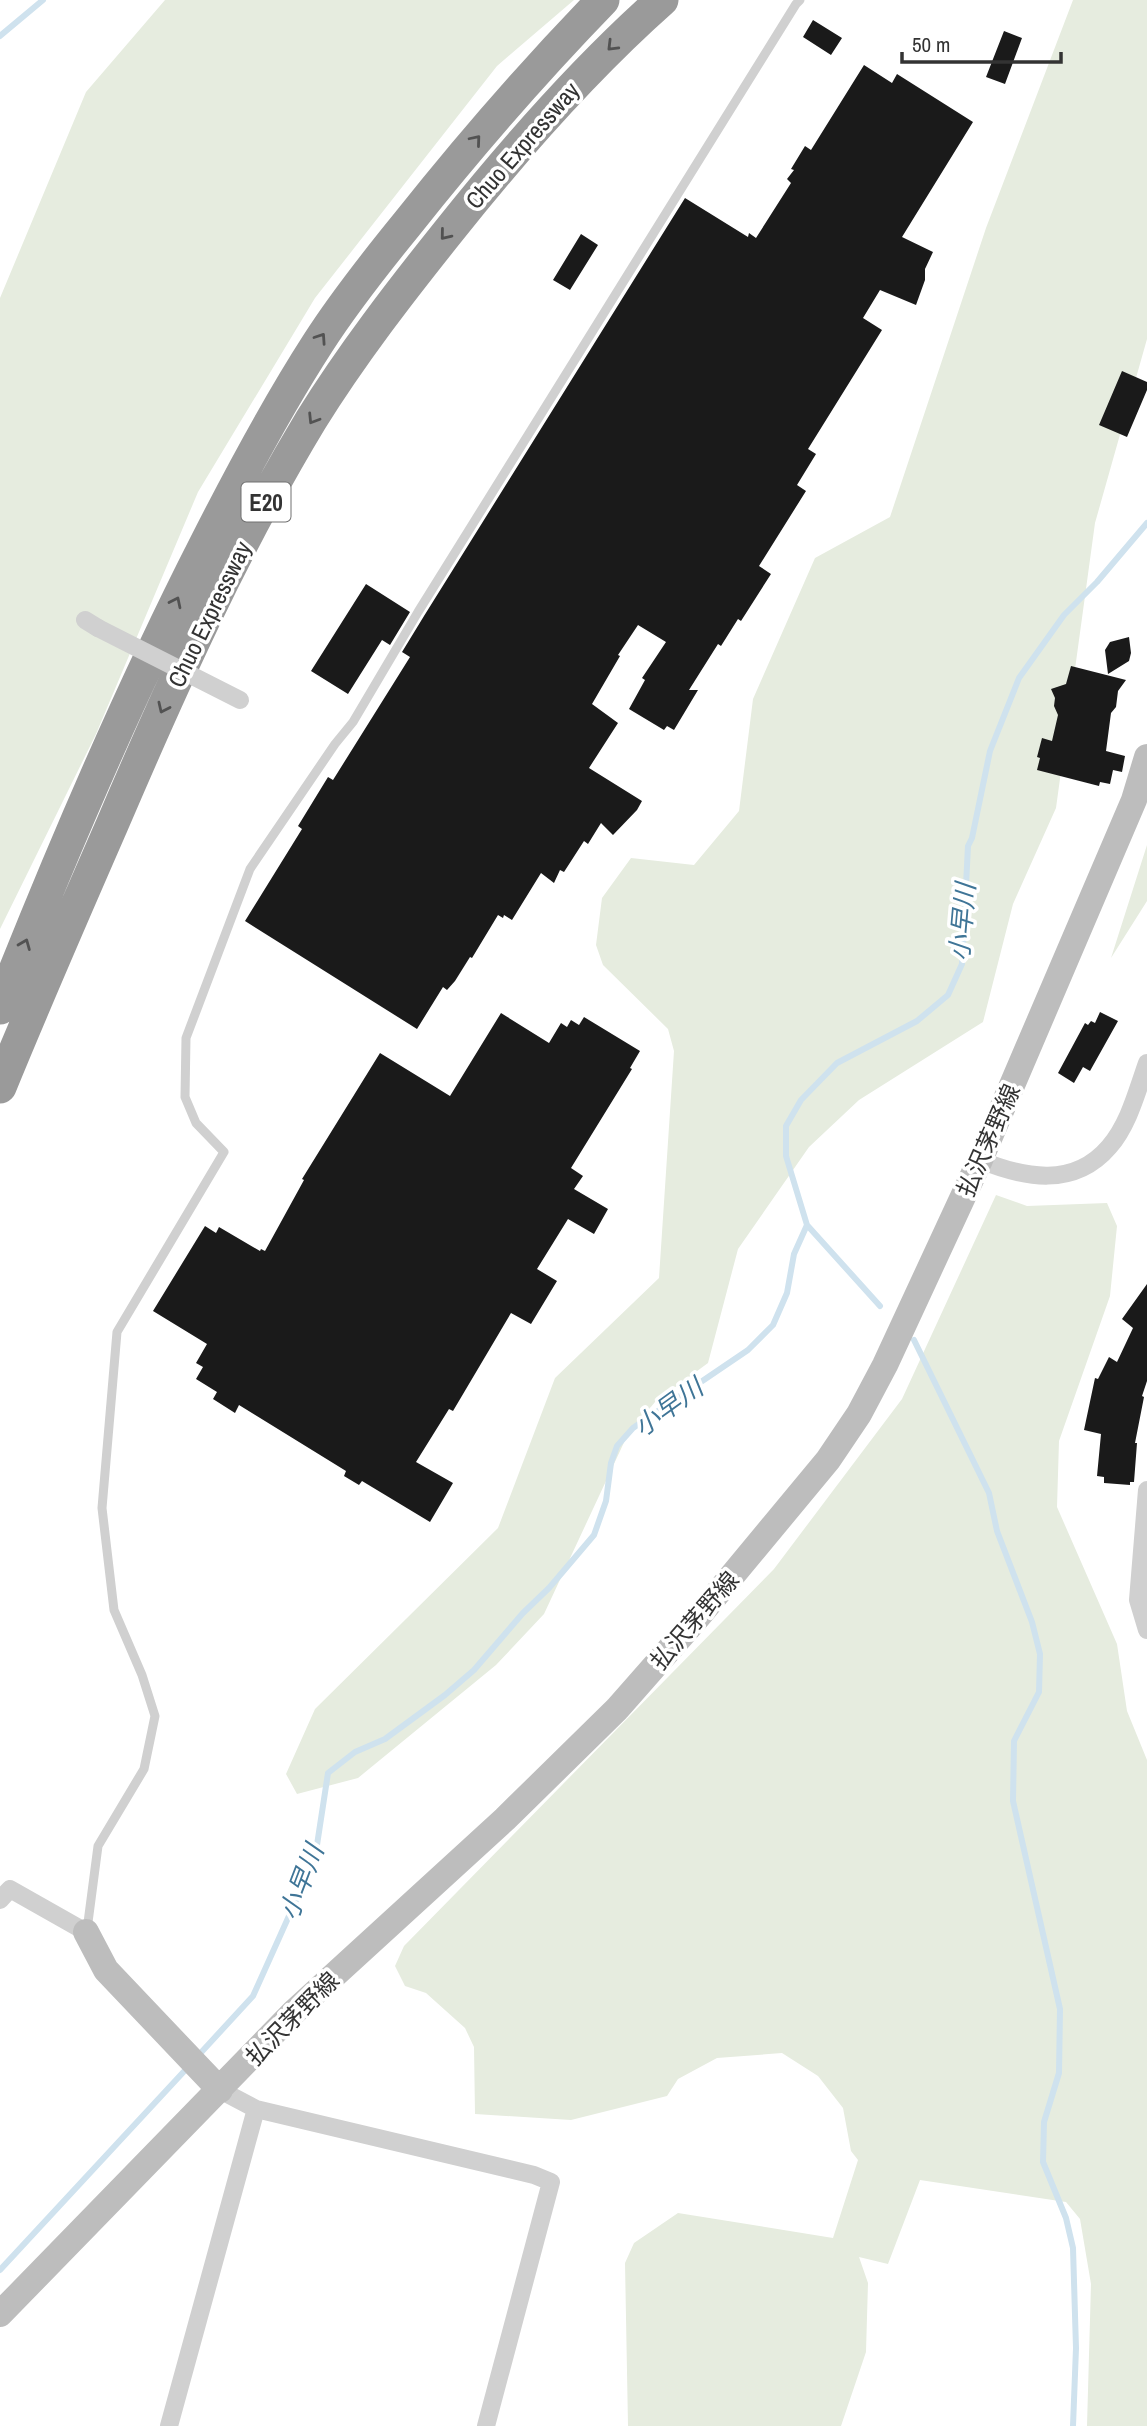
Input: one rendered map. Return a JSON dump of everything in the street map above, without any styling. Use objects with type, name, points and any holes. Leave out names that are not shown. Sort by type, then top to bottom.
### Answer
[{"type":"highway","name":"Chuo Expressway","points":[[0,1008],[99,765],[132,692],[271,418],[319,340],[369,272],[482,133],[546,59],[603,0]]},
{"type":"highway","name":"Chuo Expressway","points":[[0,1087],[156,724],[235,556],[312,419],[399,293],[495,172],[570,89],[629,29],[662,0]]},
{"type":"main road","name":"払沢茅野線","points":[[0,2314],[294,2012],[505,1819],[617,1709],[697,1618],[828,1460],[859,1414],[885,1365],[980,1160],[1134,800],[1147,757]]},
{"type":"main road","points":[[86,1932],[106,1970],[220,2090]]},
{"type":"street","points":[[92,624],[244,701]]},
{"type":"street","points":[[980,1160],[1030,1176],[1056,1177],[1085,1167],[1109,1147],[1127,1117],[1147,1063]]},
{"type":"street","points":[[1147,1490],[1142,1600],[1147,1630]]},
{"type":"street","points":[[0,1900],[10,1889],[86,1932]]},
{"type":"street","points":[[220,2090],[256,2109],[534,2175],[551,2182],[486,2426]]},
{"type":"street","points":[[169,2426],[256,2109]]},
{"type":"lane","points":[[86,1932],[98,1846],[144,1769],[155,1716],[142,1675],[114,1610],[102,1508],[117,1332],[224,1152],[197,1123],[184,1097],[186,1038],[196,1008],[250,869],[335,744],[353,722],[426,600],[800,0]]},
{"type":"shaded area","points":[[165,0],[574,0],[497,66],[315,298],[198,492],[96,734],[0,929],[0,298],[86,92]]},
{"type":"shaded area","points":[[1073,0],[1147,0],[1147,339],[1095,523],[1056,808],[1013,904],[983,1022],[859,1100],[809,1147],[738,1249],[708,1363],[655,1402],[627,1436],[544,1614],[496,1665],[358,1778],[297,1794],[286,1774],[315,1709],[498,1528],[555,1378],[659,1278],[674,1051],[668,1029],[603,965],[596,945],[602,898],[631,858],[694,865],[739,811],[753,699],[815,558],[890,517],[986,228]]},
{"type":"shaded area","points":[[1147,845],[1147,901],[1111,958]]},
{"type":"shaded area","points":[[996,1195],[1027,1206],[1107,1203],[1117,1226],[1110,1296],[1059,1441],[1057,1507],[1117,1644],[1127,1711],[1147,1760],[1147,2426],[1087,2426],[1091,2284],[1080,2219],[1066,2202],[920,2180],[888,2264],[859,2257],[868,2283],[866,2352],[841,2426],[628,2426],[625,2263],[634,2243],[678,2213],[833,2238],[858,2160],[851,2151],[843,2108],[818,2076],[782,2053],[717,2058],[678,2079],[667,2096],[571,2120],[475,2114],[474,2047],[465,2028],[426,1993],[405,1986],[395,1966],[404,1946],[774,1569],[902,1399]]},
{"type":"building","points":[[813,20],[842,38],[831,55],[803,37]]},
{"type":"building","points":[[1004,31],[1022,38],[1005,84],[986,77]]},
{"type":"building","points":[[864,65],[892,83],[897,74],[973,122],[902,237],[933,252],[925,269],[925,280],[916,305],[880,290],[863,318],[882,330],[808,449],[816,454],[797,485],[806,491],[759,566],[771,574],[741,621],[738,619],[721,646],[718,644],[689,690],[698,690],[674,730],[667,726],[664,730],[629,709],[645,680],[642,678],[666,642],[638,625],[618,655],[620,656],[592,704],[618,723],[589,768],[642,801],[637,810],[613,835],[601,823],[588,844],[584,841],[564,872],[560,870],[554,883],[541,873],[512,920],[498,915],[472,958],[470,957],[447,990],[443,987],[417,1029],[245,921],[302,829],[298,826],[328,777],[333,780],[410,657],[402,652],[685,198],[748,237],[749,233],[756,238],[791,183],[787,179],[805,146],[811,150]]},
{"type":"building","points":[[581,234],[598,245],[570,290],[553,280]]},
{"type":"building","points":[[1122,371],[1147,382],[1147,390],[1127,437],[1099,425]]},
{"type":"building","points":[[366,584],[410,612],[390,645],[382,640],[348,694],[311,671]]},
{"type":"building","points":[[1129,637],[1129,661],[1108,674],[1105,650],[1110,642]]},
{"type":"building","points":[[1071,666],[1126,680],[1118,691],[1116,707],[1111,713],[1106,751],[1125,756],[1122,772],[1113,770],[1110,784],[1100,782],[1099,786],[1037,770],[1042,738],[1052,741],[1058,715],[1051,689],[1066,684]]},
{"type":"building","points":[[1100,1012],[1118,1021],[1090,1071],[1083,1067],[1074,1083],[1058,1073],[1085,1023],[1095,1023]]},
{"type":"building","points":[[501,1013],[549,1043],[561,1023],[567,1027],[571,1020],[579,1025],[584,1017],[640,1051],[630,1068],[632,1069],[571,1168],[583,1176],[574,1189],[608,1209],[594,1234],[568,1219],[537,1269],[557,1281],[531,1324],[511,1313],[453,1411],[449,1409],[416,1462],[453,1483],[430,1522],[362,1481],[359,1485],[344,1476],[346,1471],[239,1405],[235,1413],[213,1399],[217,1392],[196,1379],[203,1367],[196,1363],[207,1344],[153,1311],[205,1226],[216,1233],[219,1227],[260,1251],[265,1251],[304,1180],[302,1179],[380,1053],[450,1096]]},
{"type":"building","points":[[1147,1284],[1147,1381],[1135,1443],[1134,1482],[1130,1482],[1130,1485],[1104,1483],[1104,1477],[1097,1476],[1101,1434],[1084,1430],[1095,1378],[1098,1379],[1109,1357],[1117,1362],[1133,1328],[1122,1319]]},
{"type":"waterway","points":[[0,36],[43,0]]},
{"type":"waterway","name":"小早川","points":[[196,2058],[253,1996],[315,1858],[328,1773],[355,1752],[385,1739],[474,1670],[594,1535],[606,1501],[611,1463],[617,1446],[633,1428],[748,1350],[773,1325],[787,1293],[794,1254],[807,1225],[786,1156],[786,1126],[801,1100],[837,1063],[917,1021],[948,995],[962,964],[968,846],[990,751],[1019,678],[1064,615],[1097,582],[1147,523]]},
{"type":"waterway","points":[[807,1225],[880,1306]]},
{"type":"waterway","points":[[914,1340],[989,1493],[997,1531],[1032,1622],[1040,1654],[1039,1692],[1014,1741],[1013,1801],[1060,2009],[1059,2073],[1044,2122],[1043,2162],[1066,2218],[1073,2248],[1076,2348],[1073,2426]]},
{"type":"waterway","name":"小早川","points":[[0,2270],[189,2066]]}]
